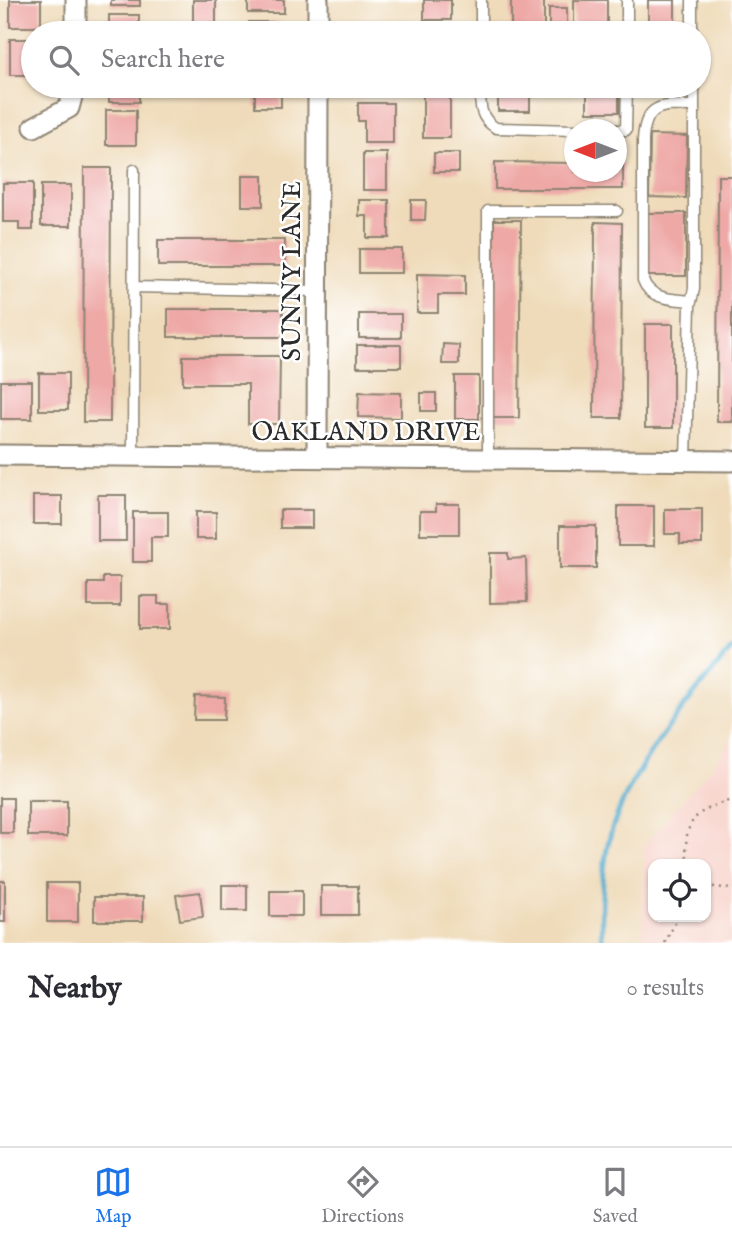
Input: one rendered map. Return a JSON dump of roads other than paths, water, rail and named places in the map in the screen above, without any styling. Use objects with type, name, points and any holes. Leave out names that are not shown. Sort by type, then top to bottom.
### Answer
[{"type":"street","points":[[76,0],[76,21]]},
{"type":"street","points":[[318,0],[318,21]]},
{"type":"street","points":[[34,127],[69,108],[72,98]]},
{"type":"street","name":"SUNNY LANE","points":[[317,457],[318,98]]},
{"type":"street","name":"OAKLAND DRIVE","points":[[0,454],[732,461]]},
{"type":"lane","points":[[481,0],[481,21]]},
{"type":"lane","points":[[627,0],[627,21]]},
{"type":"lane","points":[[692,0],[692,21]]},
{"type":"lane","points":[[480,98],[483,117],[496,128],[564,130]]},
{"type":"lane","points":[[626,119],[627,98]]},
{"type":"lane","points":[[686,460],[691,301],[694,289],[694,98]]},
{"type":"lane","points":[[691,301],[664,298],[652,294],[645,287],[643,140],[648,115],[658,107],[694,106]]},
{"type":"lane","points":[[133,455],[134,170]]},
{"type":"lane","points":[[488,458],[488,211],[617,211]]},
{"type":"lane","points":[[134,288],[317,291]]},
{"type":"waterway","points":[[602,943],[605,862],[610,836],[630,786],[661,737],[732,648]]}]
